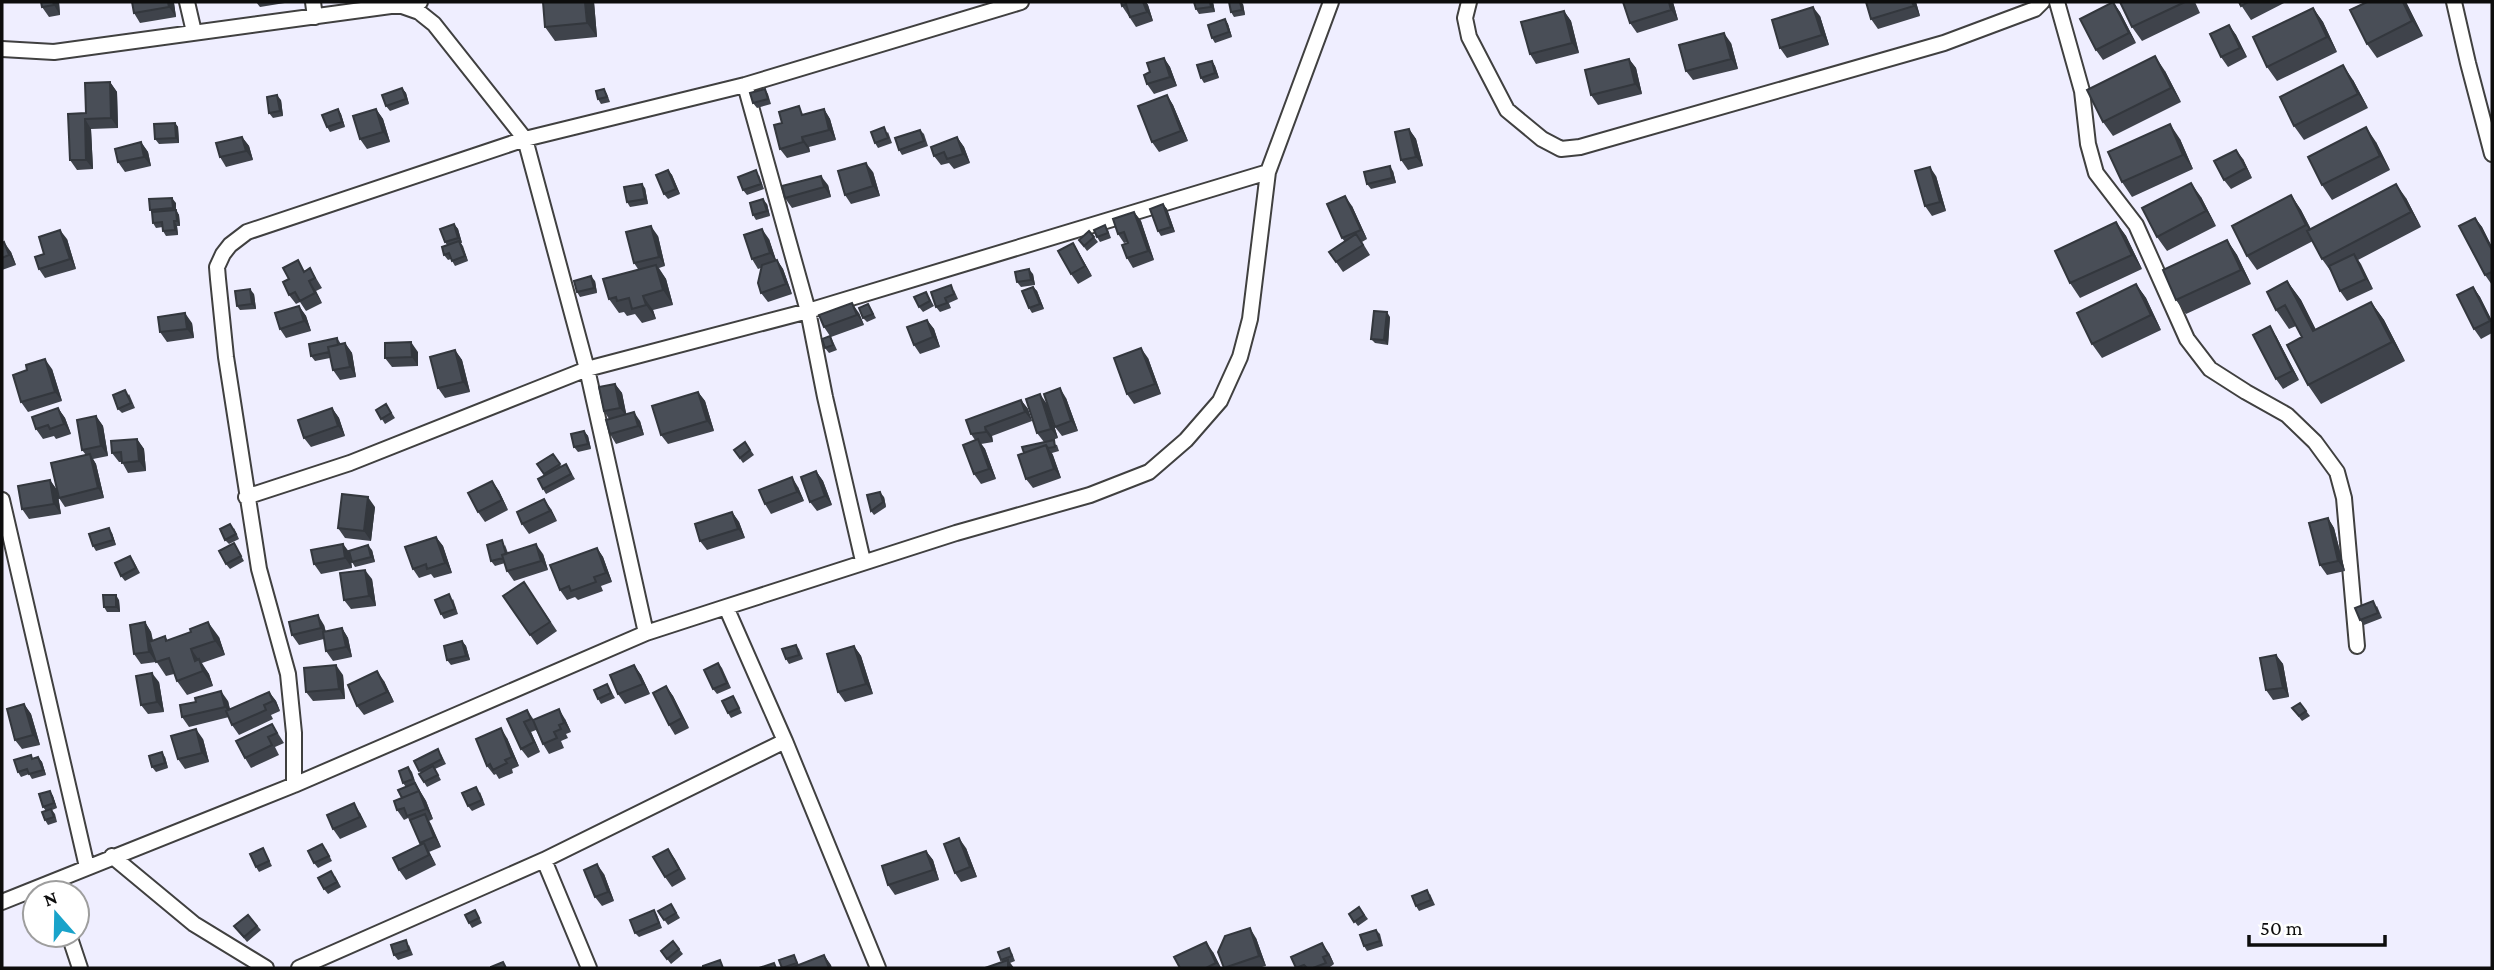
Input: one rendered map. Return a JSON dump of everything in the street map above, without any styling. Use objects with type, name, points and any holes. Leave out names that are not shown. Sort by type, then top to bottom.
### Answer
[{"type":"street","points":[[187,2],[194,32]]},
{"type":"street","points":[[313,2],[315,18]]},
{"type":"street","points":[[2,49],[54,52],[420,2]]},
{"type":"street","points":[[294,785],[294,733],[288,674],[259,569],[226,357],[218,267],[230,245],[247,232],[525,139],[745,85],[1021,2]]},
{"type":"street","points":[[68,879],[112,856],[294,785],[646,633],[863,561],[1090,495],[1149,472],[1186,440],[1220,401],[1240,357],[1250,319],[1268,172],[1331,2]]},
{"type":"street","points":[[1469,2],[1465,18],[1469,37],[1507,110],[1542,139],[1561,149],[1580,147],[1944,43],[2035,9],[2042,2]]},
{"type":"street","points":[[2057,2],[2082,91],[2088,144],[2096,173],[2136,225],[2187,339],[2210,369],[2287,415],[2315,442],[2337,472],[2344,498],[2357,646]]},
{"type":"street","points":[[2454,2],[2492,154]]},
{"type":"street","points":[[399,5],[419,12],[434,24],[525,139],[587,369],[646,633]]},
{"type":"street","points":[[745,85],[808,310],[863,561]]},
{"type":"street","points":[[247,497],[350,463],[587,369],[808,310],[1268,172]]},
{"type":"street","points":[[2,500],[87,867]]},
{"type":"street","points":[[726,607],[785,741],[878,968]]},
{"type":"street","points":[[299,968],[544,860],[785,741]]},
{"type":"street","points":[[112,856],[194,924],[266,968]]},
{"type":"street","points":[[544,860],[589,968]]},
{"type":"street","points":[[2,900],[21,896]]},
{"type":"street","points":[[74,949],[80,968]]},
{"type":"building","points":[[41,2],[53,2],[54,5],[42,7]]},
{"type":"building","points":[[132,2],[168,2],[169,7],[134,13]]},
{"type":"building","points":[[543,2],[585,2],[587,23],[545,27]]},
{"type":"building","points":[[1121,2],[1143,2],[1147,12],[1130,17],[1126,4],[1122,6]]},
{"type":"building","points":[[1194,2],[1210,2],[1211,7],[1196,9]]},
{"type":"building","points":[[1229,2],[1240,2],[1242,10],[1231,12]]},
{"type":"building","points":[[1623,2],[1669,2],[1671,10],[1630,23]]},
{"type":"building","points":[[1866,2],[1912,2],[1914,6],[1871,19]]},
{"type":"building","points":[[2113,2],[2129,33],[2096,50],[2080,19]]},
{"type":"building","points":[[2120,2],[2185,2],[2132,27]]},
{"type":"building","points":[[2367,2],[2403,2],[2412,21],[2367,44],[2350,10]]},
{"type":"building","points":[[1813,7],[1822,35],[1780,48],[1772,20]]},
{"type":"building","points":[[2313,8],[2327,37],[2267,67],[2253,37]]},
{"type":"building","points":[[1564,11],[1572,43],[1530,54],[1521,22]]},
{"type":"building","points":[[1225,19],[1229,32],[1212,38],[1208,25]]},
{"type":"building","points":[[2229,25],[2240,48],[2221,57],[2210,34]]},
{"type":"building","points":[[1724,33],[1731,59],[1686,71],[1679,45]]},
{"type":"building","points":[[2155,56],[2171,88],[2103,122],[2087,90]]},
{"type":"building","points":[[1164,58],[1170,77],[1147,84],[1144,75],[1150,72],[1147,63]]},
{"type":"building","points":[[1629,59],[1635,84],[1591,95],[1585,70]]},
{"type":"building","points":[[1212,61],[1215,73],[1201,78],[1197,65]]},
{"type":"building","points":[[2343,65],[2358,94],[2294,126],[2280,97]]},
{"type":"building","points":[[110,82],[111,118],[85,119],[86,160],[70,160],[68,114],[86,113],[85,83]]},
{"type":"building","points":[[402,88],[406,99],[386,106],[382,95]]},
{"type":"building","points":[[604,89],[607,97],[598,99],[596,91]]},
{"type":"building","points":[[765,89],[768,99],[753,103],[750,93]]},
{"type":"building","points":[[277,95],[280,111],[269,113],[267,97]]},
{"type":"building","points":[[1167,95],[1181,131],[1152,142],[1138,106]]},
{"type":"building","points":[[799,106],[802,115],[824,109],[829,130],[802,137],[803,142],[780,149],[774,125],[782,123],[779,112]]},
{"type":"building","points":[[338,109],[342,122],[327,127],[322,115]]},
{"type":"building","points":[[376,109],[383,132],[360,139],[353,116]]},
{"type":"building","points":[[175,123],[176,138],[155,139],[154,124]]},
{"type":"building","points":[[2170,124],[2183,155],[2122,182],[2108,152]]},
{"type":"building","points":[[884,127],[888,138],[875,143],[871,132]]},
{"type":"building","points":[[2366,127],[2380,156],[2322,185],[2308,157]]},
{"type":"building","points":[[1409,129],[1416,157],[1401,160],[1395,132]]},
{"type":"building","points":[[920,130],[924,141],[899,150],[895,138]]},
{"type":"building","points":[[242,137],[246,151],[220,157],[216,143]]},
{"type":"building","points":[[957,137],[963,154],[947,159],[944,152],[934,156],[931,147]]},
{"type":"building","points":[[141,142],[144,157],[118,162],[115,149]]},
{"type":"building","points":[[2236,150],[2246,168],[2224,180],[2214,161]]},
{"type":"building","points":[[866,163],[873,186],[845,195],[838,171]]},
{"type":"building","points":[[1390,166],[1392,178],[1367,184],[1364,172]]},
{"type":"building","points":[[1930,167],[1940,202],[1925,206],[1915,171]]},
{"type":"building","points":[[668,170],[676,189],[664,194],[656,175]]},
{"type":"building","points":[[756,170],[761,184],[743,190],[738,177]]},
{"type":"building","points":[[821,176],[824,187],[785,198],[782,186]]},
{"type":"building","points":[[2191,183],[2206,211],[2157,237],[2142,208]]},
{"type":"building","points":[[642,184],[645,199],[627,202],[624,187]]},
{"type":"building","points":[[2396,184],[2411,212],[2322,259],[2307,231]]},
{"type":"building","points":[[2291,195],[2306,225],[2247,256],[2232,226]]},
{"type":"building","points":[[1345,196],[1361,230],[1342,238],[1327,204]]},
{"type":"building","points":[[172,198],[173,208],[150,210],[149,199]]},
{"type":"building","points":[[763,199],[767,211],[753,215],[750,203]]},
{"type":"building","points":[[1163,204],[1171,227],[1158,231],[1150,209]]},
{"type":"building","points":[[176,210],[175,230],[163,231],[162,222],[153,223],[152,212]]},
{"type":"building","points":[[1134,212],[1148,251],[1127,258],[1122,245],[1128,243],[1124,232],[1118,234],[1113,219]]},
{"type":"building","points":[[2475,218],[2492,250],[2492,272],[2485,275],[2459,226]]},
{"type":"building","points":[[2116,222],[2132,255],[2070,283],[2055,251]]},
{"type":"building","points":[[454,224],[458,238],[445,242],[440,229]]},
{"type":"building","points":[[1105,225],[1108,233],[1097,237],[1094,230]]},
{"type":"building","points":[[651,226],[659,257],[634,263],[626,232]]},
{"type":"building","points":[[762,229],[770,253],[752,259],[744,235]]},
{"type":"building","points":[[60,230],[70,259],[39,269],[35,257],[44,254],[39,237]]},
{"type":"building","points":[[1089,231],[1094,237],[1084,246],[1079,240]]},
{"type":"building","points":[[1356,234],[1363,245],[1336,262],[1329,252]]},
{"type":"building","points":[[2227,240],[2241,270],[2176,300],[2163,270]]},
{"type":"building","points":[[459,241],[465,256],[452,261],[449,253],[444,255],[442,247]]},
{"type":"building","points":[[4,242],[9,255],[2,258],[2,243]]},
{"type":"building","points":[[1073,243],[1085,266],[1071,274],[1058,251]]},
{"type":"building","points":[[2354,254],[2366,279],[2340,291],[2329,266]]},
{"type":"building","points":[[298,260],[304,272],[310,268],[315,278],[309,281],[315,293],[300,301],[295,292],[289,295],[283,282],[289,279],[283,268]]},
{"type":"building","points":[[777,260],[786,284],[761,293],[758,283],[762,265]]},
{"type":"building","points":[[656,265],[663,290],[643,296],[646,305],[632,309],[629,298],[617,301],[616,297],[609,299],[603,279]]},
{"type":"building","points":[[1029,269],[1031,280],[1017,282],[1015,272]]},
{"type":"building","points":[[591,276],[594,288],[577,292],[574,281]]},
{"type":"building","points":[[2287,281],[2313,331],[2371,302],[2392,342],[2308,385],[2287,345],[2302,337],[2285,305],[2276,310],[2267,292]]},
{"type":"building","points":[[2136,284],[2151,315],[2092,344],[2077,313]]},
{"type":"building","points":[[951,285],[954,294],[945,298],[947,303],[936,307],[931,292]]},
{"type":"building","points":[[1033,287],[1040,304],[1029,308],[1022,291]]},
{"type":"building","points":[[2473,287],[2490,321],[2474,329],[2457,295]]},
{"type":"building","points":[[250,289],[252,304],[237,306],[235,291]]},
{"type":"building","points":[[926,292],[930,301],[919,307],[914,297]]},
{"type":"building","points":[[852,303],[857,315],[824,327],[819,315]]},
{"type":"building","points":[[868,304],[873,314],[863,318],[859,308]]},
{"type":"building","points":[[299,306],[304,321],[280,329],[275,313]]},
{"type":"building","points":[[1374,311],[1387,312],[1384,340],[1371,339]]},
{"type":"building","points":[[185,313],[187,329],[160,332],[158,317]]},
{"type":"building","points":[[927,320],[933,337],[914,345],[907,327]]},
{"type":"building","points":[[2270,326],[2292,371],[2276,379],[2253,335]]},
{"type":"building","points":[[830,336],[833,345],[825,348],[822,339]]},
{"type":"building","points":[[337,338],[338,345],[328,347],[329,352],[311,356],[309,344]]},
{"type":"building","points":[[411,342],[412,357],[385,358],[385,343]]},
{"type":"building","points":[[345,343],[350,367],[333,370],[328,347]]},
{"type":"building","points":[[1141,348],[1155,384],[1127,394],[1114,358]]},
{"type":"building","points":[[455,350],[463,382],[438,388],[430,357]]},
{"type":"building","points":[[45,359],[55,392],[21,402],[13,375],[27,370],[26,365]]},
{"type":"building","points":[[615,384],[620,408],[604,411],[599,387]]},
{"type":"building","points":[[1060,388],[1071,421],[1055,427],[1044,394]]},
{"type":"building","points":[[125,390],[131,403],[118,409],[113,395]]},
{"type":"building","points":[[698,392],[707,421],[661,435],[652,406]]},
{"type":"building","points":[[1040,394],[1051,429],[1037,433],[1026,399]]},
{"type":"building","points":[[1021,400],[1025,412],[985,427],[986,432],[971,434],[966,420]]},
{"type":"building","points":[[386,404],[391,413],[381,419],[376,410]]},
{"type":"building","points":[[58,408],[64,424],[50,429],[48,425],[36,429],[32,417]]},
{"type":"building","points":[[332,408],[338,426],[304,438],[298,420]]},
{"type":"building","points":[[634,412],[638,426],[610,434],[606,420]]},
{"type":"building","points":[[96,416],[101,446],[82,450],[77,420]]},
{"type":"building","points":[[584,431],[588,444],[574,447],[571,434]]},
{"type":"building","points":[[137,439],[139,461],[122,463],[121,452],[112,453],[111,441]]},
{"type":"building","points":[[978,439],[989,469],[974,474],[963,445]]},
{"type":"building","points":[[1054,440],[1055,447],[1048,448],[1046,445],[1024,453],[1022,447]]},
{"type":"building","points":[[745,442],[750,450],[740,458],[734,450]]},
{"type":"building","points":[[1046,445],[1054,469],[1026,479],[1018,455]]},
{"type":"building","points":[[90,454],[98,488],[59,498],[51,463]]},
{"type":"building","points":[[553,454],[560,464],[544,474],[537,464]]},
{"type":"building","points":[[566,464],[571,474],[543,489],[538,479]]},
{"type":"building","points":[[816,471],[825,496],[810,502],[801,477]]},
{"type":"building","points":[[792,477],[797,492],[765,504],[759,490]]},
{"type":"building","points":[[50,480],[54,504],[22,509],[18,486]]},
{"type":"building","points":[[492,481],[502,500],[478,512],[468,493]]},
{"type":"building","points":[[880,492],[883,502],[871,511],[867,495]]},
{"type":"building","points":[[342,494],[368,497],[364,531],[338,528]]},
{"type":"building","points":[[544,499],[550,511],[522,524],[517,512]]},
{"type":"building","points":[[732,512],[738,529],[700,541],[695,524]]},
{"type":"building","points":[[2328,518],[2338,561],[2320,565],[2309,523]]},
{"type":"building","points":[[230,524],[236,534],[225,540],[220,529]]},
{"type":"building","points":[[109,528],[113,540],[93,546],[89,534]]},
{"type":"building","points":[[436,537],[445,563],[427,569],[426,564],[413,569],[405,547]]},
{"type":"building","points":[[502,540],[506,554],[502,555],[503,558],[491,561],[487,545]]},
{"type":"building","points":[[234,543],[241,556],[226,564],[219,551]]},
{"type":"building","points":[[343,544],[345,558],[314,564],[311,550]]},
{"type":"building","points":[[536,544],[541,561],[507,571],[502,555]]},
{"type":"building","points":[[368,545],[371,557],[352,562],[349,551]]},
{"type":"building","points":[[597,548],[606,573],[594,577],[596,582],[571,591],[569,586],[560,590],[550,565]]},
{"type":"building","points":[[130,556],[136,568],[121,576],[115,563]]},
{"type":"building","points":[[365,570],[369,596],[344,600],[340,573]]},
{"type":"building","points":[[524,582],[550,622],[530,635],[503,596]]},
{"type":"building","points":[[449,594],[455,609],[441,614],[435,600]]},
{"type":"building","points":[[103,595],[116,595],[116,607],[104,607]]},
{"type":"building","points":[[2373,601],[2378,613],[2360,620],[2355,608]]},
{"type":"building","points":[[318,615],[321,628],[292,635],[289,622]]},
{"type":"building","points":[[145,622],[149,652],[134,654],[130,625]]},
{"type":"building","points":[[208,622],[215,641],[191,649],[195,661],[199,659],[203,671],[177,681],[169,658],[156,662],[149,642],[165,636],[166,641],[191,632],[190,629]]},
{"type":"building","points":[[342,628],[346,647],[326,651],[323,632]]},
{"type":"building","points":[[462,641],[466,656],[447,660],[444,646]]},
{"type":"building","points":[[796,645],[799,655],[786,659],[782,649]]},
{"type":"building","points":[[854,646],[866,684],[838,692],[827,654]]},
{"type":"building","points":[[2276,655],[2283,688],[2266,690],[2260,658]]},
{"type":"building","points":[[718,663],[727,683],[713,689],[704,670]]},
{"type":"building","points":[[336,665],[339,689],[306,692],[304,668]]},
{"type":"building","points":[[634,665],[643,684],[618,694],[610,675]]},
{"type":"building","points":[[377,671],[387,692],[357,706],[348,685]]},
{"type":"building","points":[[152,673],[157,702],[141,705],[136,676]]},
{"type":"building","points":[[607,684],[611,693],[598,699],[594,690]]},
{"type":"building","points":[[666,686],[682,718],[669,725],[653,693]]},
{"type":"building","points":[[221,691],[225,707],[182,717],[180,705],[196,702],[195,698]]},
{"type":"building","points":[[269,692],[273,701],[264,705],[266,710],[232,725],[226,711]]},
{"type":"building","points":[[733,696],[739,708],[728,713],[722,701]]},
{"type":"building","points":[[2300,703],[2306,711],[2299,716],[2292,708]]},
{"type":"building","points":[[24,704],[33,735],[15,740],[7,709]]},
{"type":"building","points":[[559,709],[564,723],[559,725],[561,729],[554,732],[557,738],[543,744],[533,720]]},
{"type":"building","points":[[527,710],[531,719],[524,722],[534,742],[521,749],[507,719]]},
{"type":"building","points":[[272,724],[277,733],[268,737],[272,745],[245,758],[236,741]]},
{"type":"building","points":[[501,728],[512,757],[505,760],[507,763],[493,770],[490,764],[487,766],[476,739]]},
{"type":"building","points":[[196,729],[202,753],[178,759],[171,736]]},
{"type":"building","points":[[438,749],[442,759],[419,771],[414,761]]},
{"type":"building","points":[[162,752],[165,763],[152,767],[149,756]]},
{"type":"building","points":[[31,755],[32,759],[38,757],[43,770],[29,774],[27,769],[18,772],[14,760]]},
{"type":"building","points":[[433,766],[438,775],[424,782],[419,774]]},
{"type":"building","points":[[408,767],[413,779],[403,783],[399,771]]},
{"type":"building","points":[[415,783],[419,791],[402,798],[398,790]]},
{"type":"building","points":[[476,787],[482,800],[468,806],[462,793]]},
{"type":"building","points":[[50,791],[54,803],[43,807],[39,794]]},
{"type":"building","points":[[419,791],[426,809],[407,816],[404,808],[397,810],[394,801]]},
{"type":"building","points":[[354,803],[360,817],[333,829],[327,815]]},
{"type":"building","points":[[51,809],[54,817],[45,820],[42,812]]},
{"type":"building","points":[[425,814],[434,837],[420,843],[410,820]]},
{"type":"building","points":[[959,838],[970,867],[955,873],[944,844]]},
{"type":"building","points":[[424,843],[429,855],[399,870],[393,858]]},
{"type":"building","points":[[322,844],[329,856],[314,863],[308,851]]},
{"type":"building","points":[[263,848],[269,861],[256,867],[250,854]]},
{"type":"building","points":[[668,849],[679,869],[665,877],[653,857]]},
{"type":"building","points":[[926,851],[933,870],[888,885],[882,866]]},
{"type":"building","points":[[597,864],[608,892],[595,897],[584,870]]},
{"type":"building","points":[[331,871],[337,882],[324,889],[318,878]]},
{"type":"building","points":[[1427,890],[1431,900],[1416,906],[1412,896]]},
{"type":"building","points":[[671,904],[676,913],[664,920],[658,911]]},
{"type":"building","points":[[1359,907],[1364,915],[1354,922],[1349,914]]},
{"type":"building","points":[[475,910],[479,918],[469,923],[465,915]]},
{"type":"building","points":[[654,910],[659,923],[635,933],[630,920]]},
{"type":"building","points":[[248,915],[257,926],[244,937],[234,926]]},
{"type":"building","points":[[1250,928],[1259,956],[1224,968],[1218,952],[1225,936]]},
{"type":"building","points":[[1376,930],[1380,941],[1364,946],[1360,935]]},
{"type":"building","points":[[406,940],[409,950],[394,955],[391,945]]},
{"type":"building","points":[[673,941],[679,949],[667,959],[661,951]]},
{"type":"building","points":[[1206,942],[1216,963],[1206,968],[1180,968],[1174,957]]},
{"type":"building","points":[[1322,943],[1328,955],[1323,957],[1326,963],[1313,968],[1304,965],[1296,968],[1291,957]]},
{"type":"building","points":[[1009,948],[1012,956],[1001,960],[998,952]]},
{"type":"building","points":[[794,955],[797,963],[782,968],[779,960]]},
{"type":"building","points":[[824,955],[829,968],[791,968]]},
{"type":"building","points":[[720,960],[723,968],[703,968],[703,966]]},
{"type":"building","points":[[1008,960],[1008,968],[985,968]]},
{"type":"building","points":[[503,962],[506,968],[491,968],[491,967]]},
{"type":"building","points":[[774,963],[776,968],[759,968]]}]
